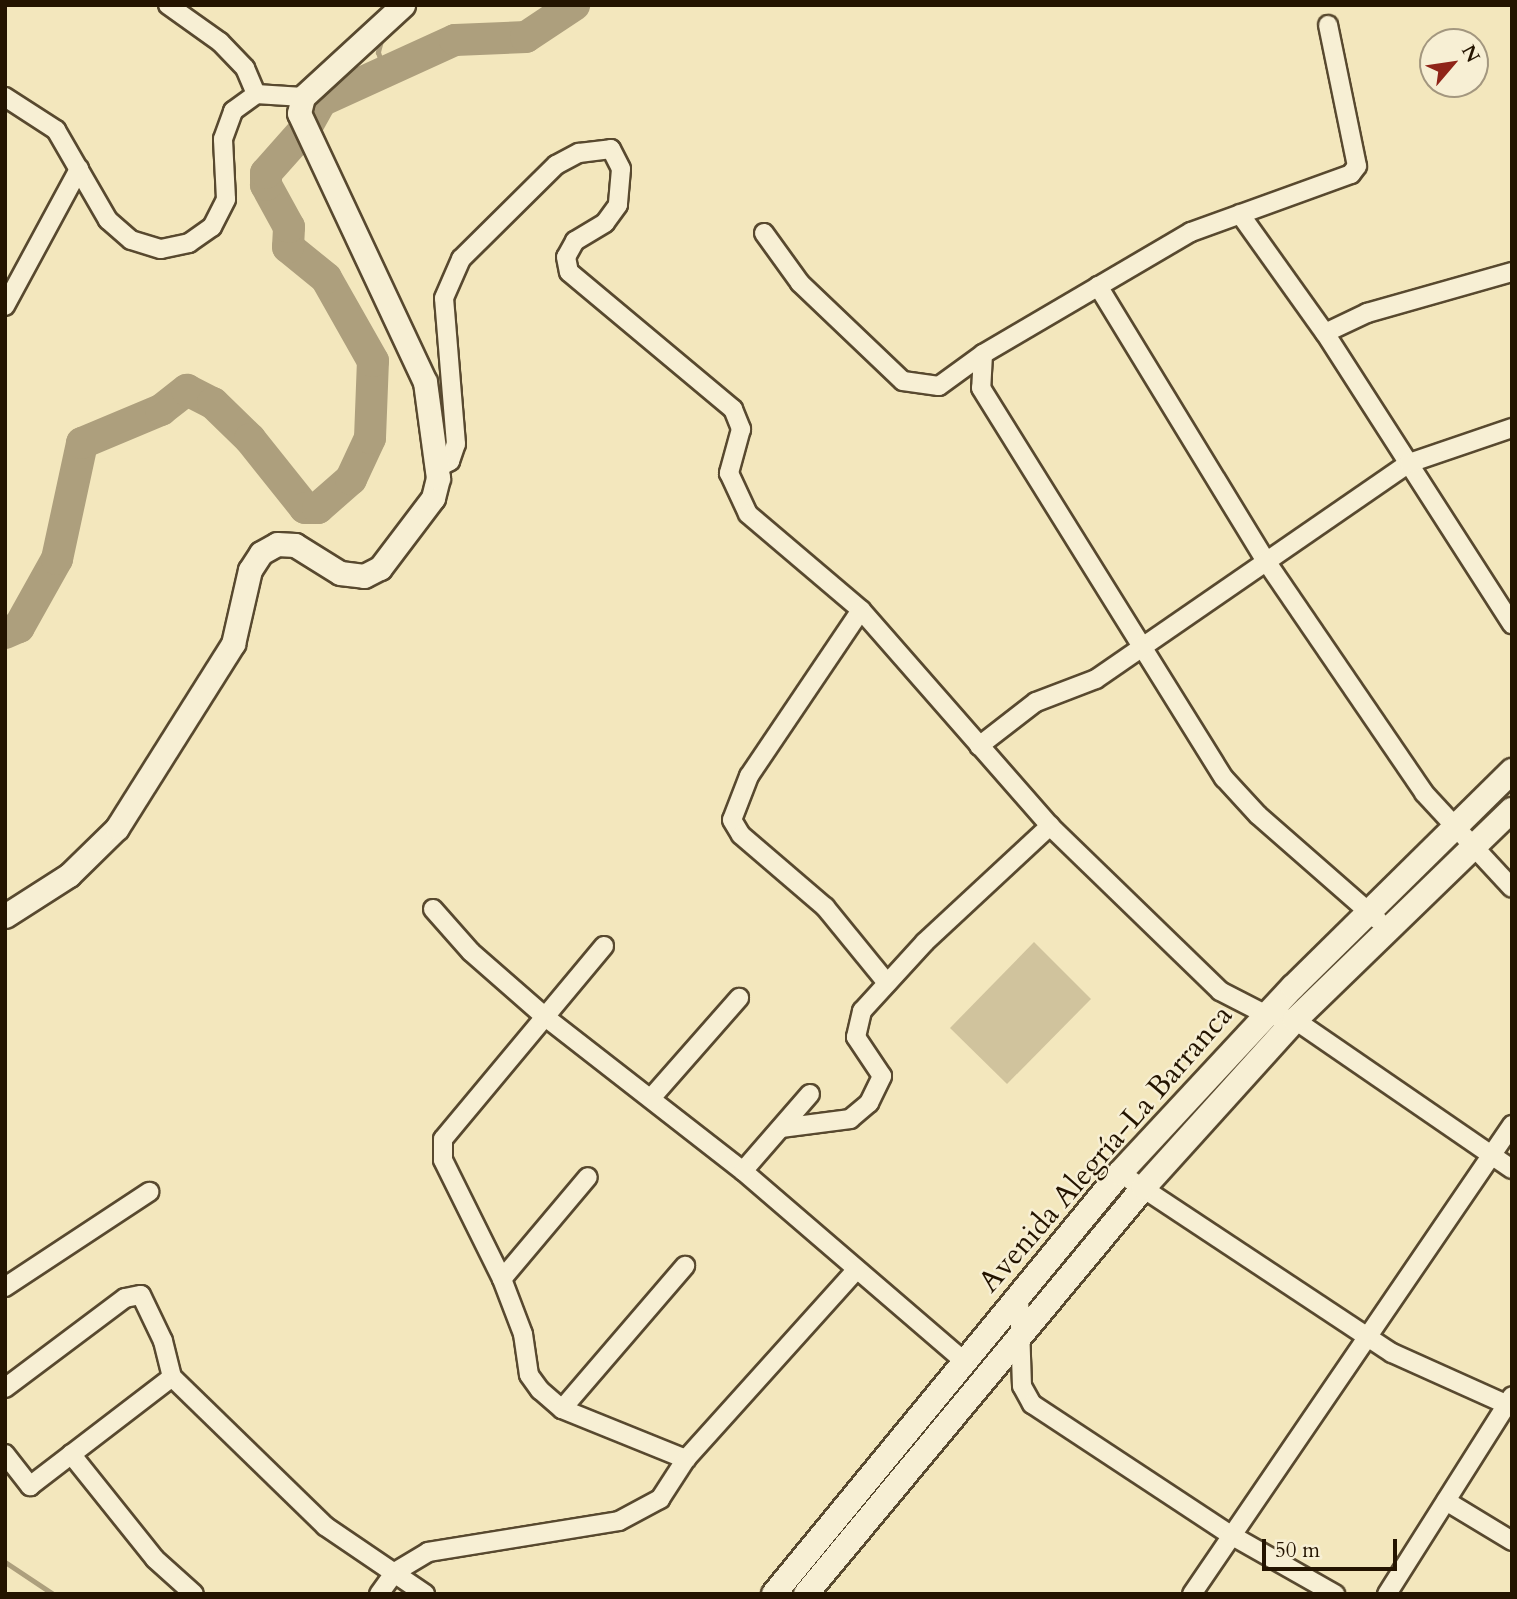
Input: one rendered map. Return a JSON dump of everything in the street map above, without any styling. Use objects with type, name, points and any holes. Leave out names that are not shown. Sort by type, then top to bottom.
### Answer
[{"type":"main road","name":"Avenida Alegría-La Barranca","points":[[781,1591],[964,1361],[1120,1173],[1266,1014],[1372,912],[1453,826],[1512,771]]},
{"type":"main road","name":"Avenida Alegría-La Barranca","points":[[806,1594],[1023,1329],[1144,1187],[1295,1020],[1512,810]]},
{"type":"street","points":[[168,5],[220,42],[245,68],[256,94]]},
{"type":"street","points":[[5,916],[69,874],[117,828],[233,644],[250,570],[261,553],[277,544],[295,545],[340,573],[364,576],[380,568],[433,498],[436,468],[425,382],[325,176],[299,113],[303,97],[403,5]]},
{"type":"street","points":[[764,233],[800,283],[903,381],[939,386],[983,354],[1191,232],[1351,174],[1356,166],[1328,24]]},
{"type":"street","points":[[5,97],[56,130],[108,220],[131,240],[161,249],[189,243],[212,227],[226,199],[223,139],[233,111],[256,94],[303,97]]},
{"type":"street","points":[[436,468],[450,461],[456,444],[444,298],[461,259],[556,165],[579,153],[611,149],[621,169],[618,205],[605,223],[575,241],[566,257],[569,272],[724,397],[741,429],[729,473],[748,514],[861,610],[1050,826],[1220,991],[1266,1014],[1295,1020],[1512,1169]]},
{"type":"street","points":[[5,306],[79,169]]},
{"type":"street","points":[[1240,214],[1325,333],[1512,624]]},
{"type":"street","points":[[1325,333],[1367,313],[1512,272]]},
{"type":"street","points":[[1098,286],[1268,564],[1424,793],[1471,848],[1512,888]]},
{"type":"street","points":[[983,354],[981,387],[1224,778],[1258,815],[1372,912],[1387,931]]},
{"type":"street","points":[[979,746],[1036,702],[1096,679],[1268,564],[1409,463],[1512,428]]},
{"type":"street","points":[[861,610],[749,776],[732,820],[741,835],[825,907],[887,984]]},
{"type":"street","points":[[781,1128],[850,1119],[869,1103],[882,1076],[855,1029],[887,984],[1050,826]]},
{"type":"street","points":[[433,909],[544,1016],[652,1097],[743,1171],[964,1361]]},
{"type":"street","points":[[604,946],[443,1139],[443,1160],[502,1279],[523,1334],[529,1375],[562,1409],[686,1459]]},
{"type":"street","points":[[652,1097],[739,998]]},
{"type":"street","points":[[743,1171],[810,1094]]},
{"type":"street","points":[[1192,1594],[1488,1155],[1512,1125]]},
{"type":"street","points":[[1120,1173],[1366,1336],[1510,1402],[1387,1594]]},
{"type":"street","points":[[502,1279],[588,1177]]},
{"type":"street","points":[[5,1287],[149,1192]]},
{"type":"street","points":[[562,1409],[685,1266]]},
{"type":"street","points":[[379,1594],[394,1572],[428,1552],[620,1521],[660,1499],[686,1459],[856,1270]]},
{"type":"street","points":[[5,1388],[125,1298],[141,1295],[163,1342],[172,1377],[325,1526],[372,1563],[394,1572],[425,1594]]},
{"type":"street","points":[[1019,1296],[1023,1329],[1022,1386],[1032,1404],[1231,1535],[1335,1594]]},
{"type":"street","points":[[5,1454],[30,1486],[172,1377]]},
{"type":"street","points":[[71,1454],[155,1559],[194,1594]]},
{"type":"street","points":[[1446,1502],[1512,1541]]},
{"type":"shaded area","points":[[1034,942],[1091,999],[1007,1084],[950,1028]]},
{"type":"waterway","points":[[5,633],[19,627],[57,559],[82,443],[161,410],[187,390],[213,403],[250,439],[305,508],[318,508],[351,479],[370,438],[373,361],[326,278],[288,247],[289,227],[266,185],[266,173],[306,128],[321,101],[455,40],[526,37],[574,5]]},
{"type":"waterway","points":[[383,33],[378,52],[384,72]]},
{"type":"waterway","points":[[5,1562],[53,1594]]}]
